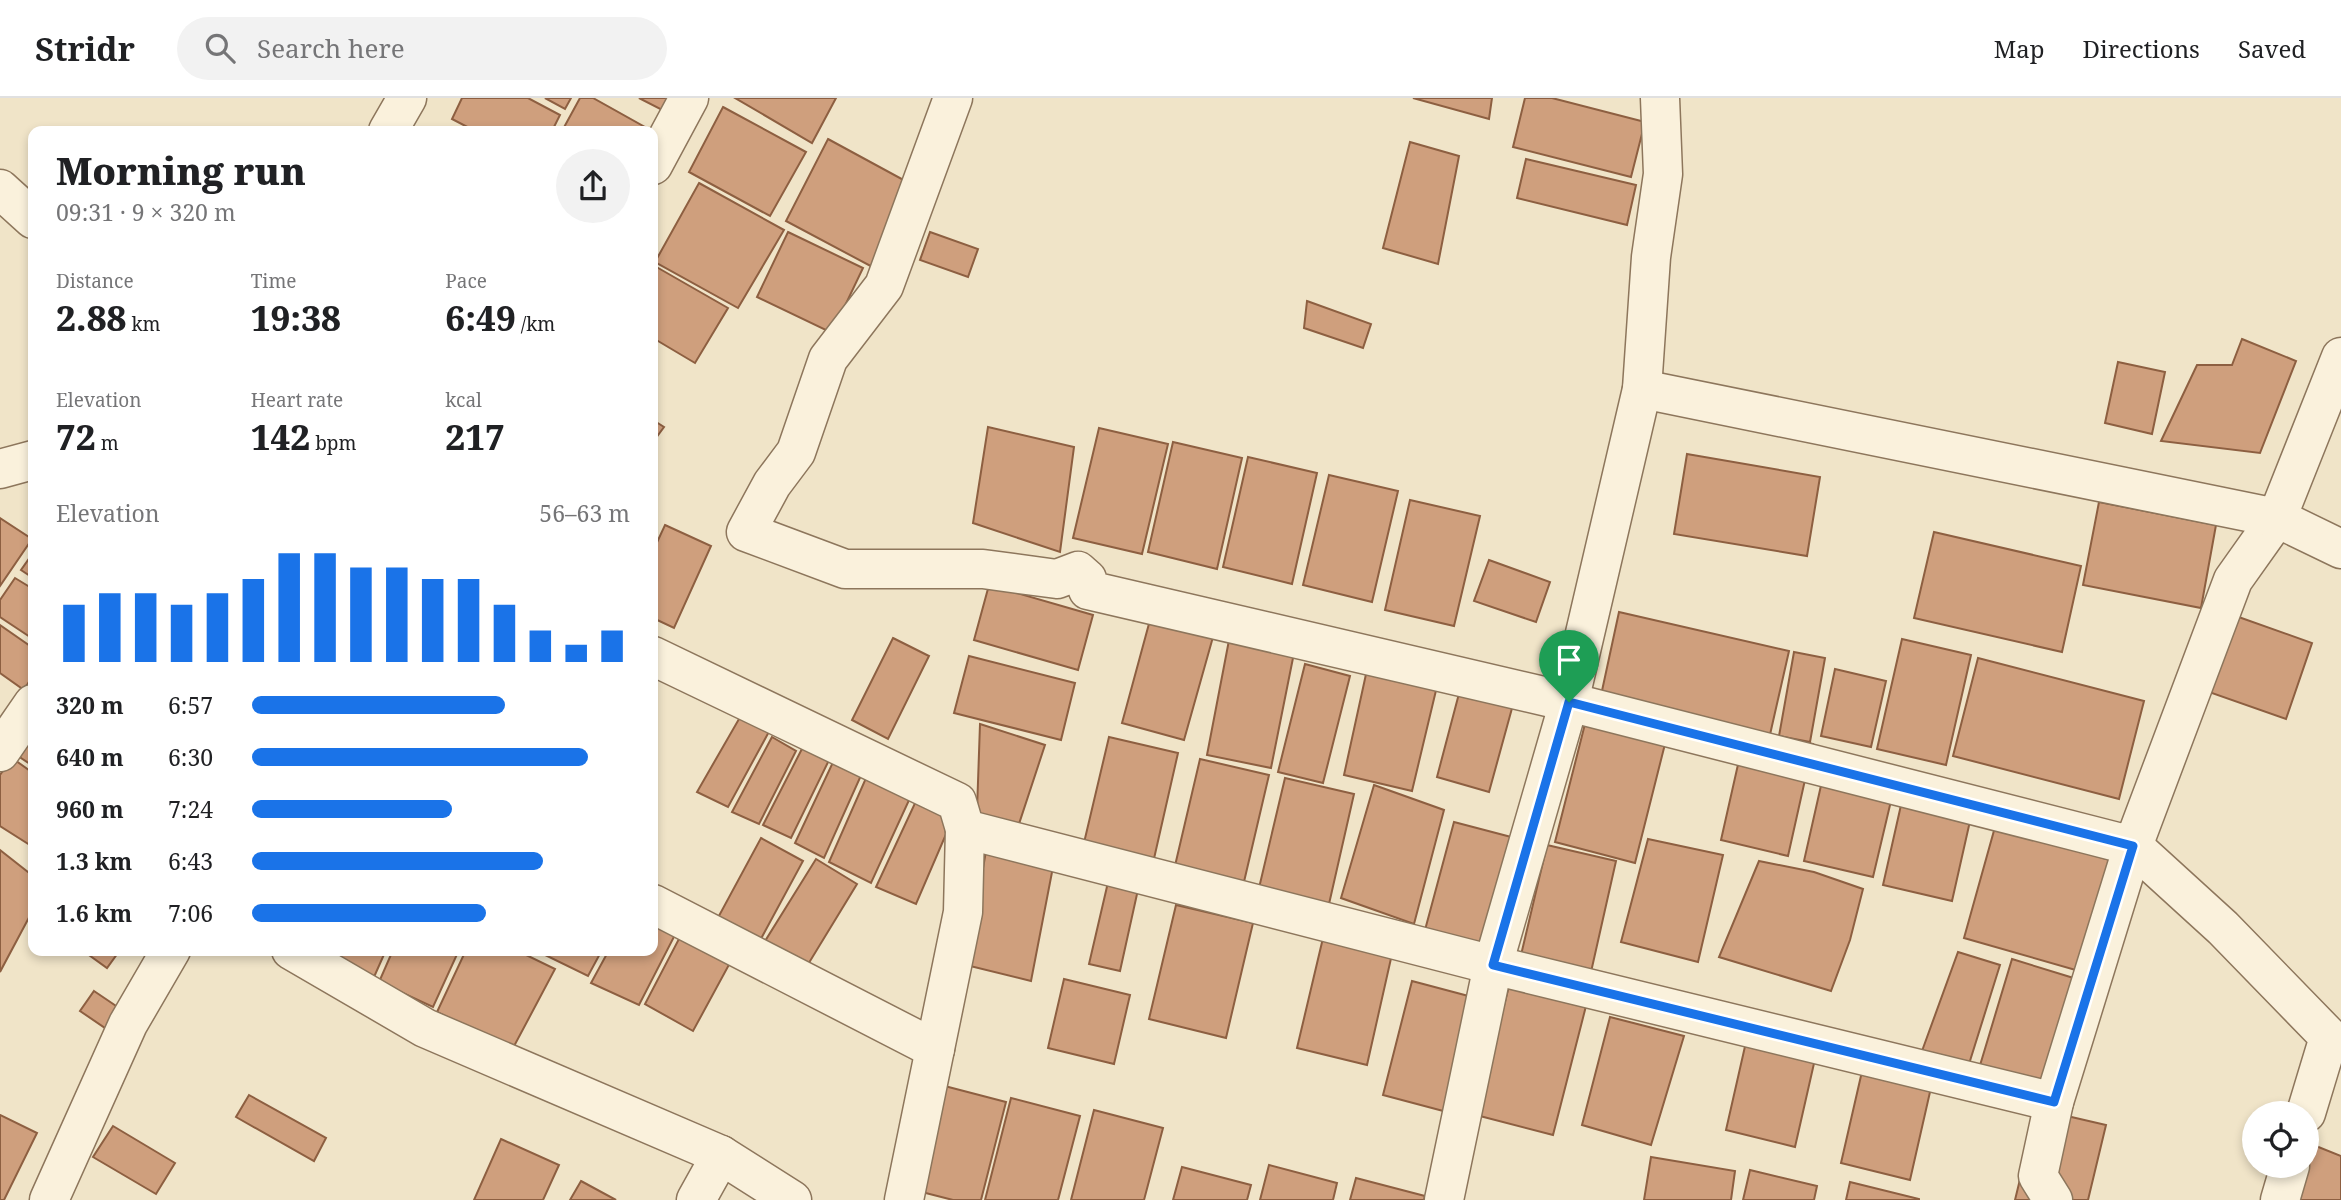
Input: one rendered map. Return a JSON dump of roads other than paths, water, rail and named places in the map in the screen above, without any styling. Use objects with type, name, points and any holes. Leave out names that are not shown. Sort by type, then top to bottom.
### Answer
[{"type":"street","points":[[391,126],[407,98]]},
{"type":"street","points":[[658,155],[689,98]]},
{"type":"street","points":[[953,98],[884,286],[828,359],[796,452],[772,484],[746,532],[845,569],[983,569],[1057,579],[1078,571],[1087,579],[1088,590],[1569,702],[2133,846],[2223,929],[2335,1023],[2310,1101]]},
{"type":"street","points":[[1444,1200],[1493,965],[1569,702],[1642,389],[1651,257],[1663,174],[1660,98]]},
{"type":"street","points":[[0,189],[28,214]]},
{"type":"street","points":[[2053,1200],[2038,1177],[2054,1102],[2133,846],[2233,580],[2277,518],[2341,356]]},
{"type":"street","points":[[1642,389],[2277,518],[2341,549]]},
{"type":"street","points":[[0,469],[28,461]]},
{"type":"street","points":[[658,658],[957,802],[965,829],[963,912],[904,1200]]},
{"type":"street","points":[[0,752],[28,711]]},
{"type":"street","points":[[965,829],[1493,965],[2054,1102]]},
{"type":"street","points":[[658,907],[935,1049]]},
{"type":"street","points":[[50,1200],[128,1024],[168,956]]},
{"type":"street","points":[[301,956],[425,1028],[721,1155],[792,1200]]},
{"type":"street","points":[[696,1200],[721,1155]]},
{"type":"street","points":[[2280,1200],[2286,1178]]}]
